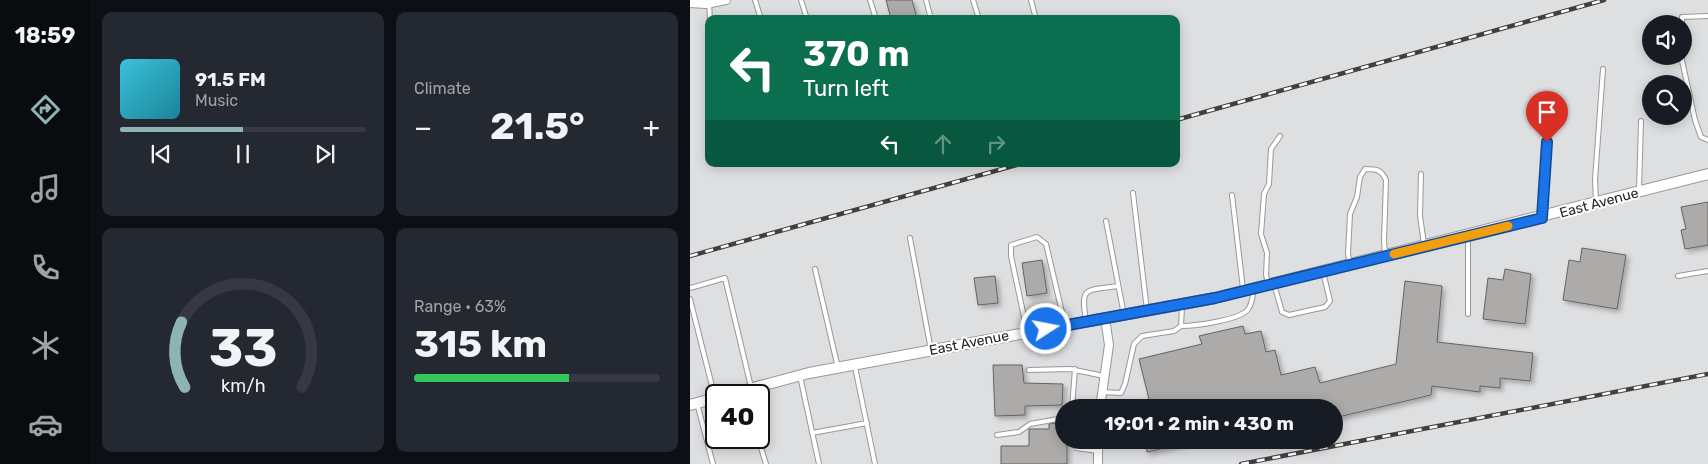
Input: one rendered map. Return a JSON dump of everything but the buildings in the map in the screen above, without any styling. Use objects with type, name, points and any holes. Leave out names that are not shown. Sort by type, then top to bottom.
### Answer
[{"type":"street","points":[[690,3],[726,0]]},
{"type":"street","name":"East Avenue","points":[[770,384],[838,368],[1254,289],[1542,218],[1708,174]]},
{"type":"street","points":[[1101,399],[1109,345],[1105,318]]},
{"type":"street","points":[[1098,451],[1098,464]]},
{"type":"lane","points":[[755,0],[760,15]]},
{"type":"lane","points":[[801,0],[806,15]]},
{"type":"lane","points":[[870,0],[875,15]]},
{"type":"lane","points":[[926,0],[931,15]]},
{"type":"lane","points":[[974,0],[977,15]]},
{"type":"lane","points":[[1031,0],[1035,15]]},
{"type":"lane","points":[[706,2],[709,15]]},
{"type":"lane","points":[[1692,17],[1708,16]]},
{"type":"lane","points":[[1683,65],[1695,120],[1701,137],[1708,140]]},
{"type":"lane","points":[[1596,204],[1595,180],[1603,69]]},
{"type":"lane","points":[[1542,218],[1550,104]]},
{"type":"lane","points":[[1639,192],[1641,121]]},
{"type":"lane","points":[[1280,136],[1271,149],[1269,184],[1264,194],[1261,234],[1267,253],[1266,275],[1282,312],[1289,315],[1325,308],[1330,301],[1323,272]]},
{"type":"lane","points":[[1350,265],[1348,254],[1350,214],[1357,198],[1360,177],[1365,169],[1377,169],[1383,173],[1386,180],[1384,240],[1386,256]]},
{"type":"lane","points":[[1421,174],[1420,216],[1425,246]]},
{"type":"lane","points":[[1133,194],[1147,310]]},
{"type":"lane","points":[[1232,195],[1243,291]]},
{"type":"lane","points":[[1106,221],[1124,314]]},
{"type":"lane","points":[[1468,236],[1468,314]]},
{"type":"lane","points":[[910,238],[930,350]]},
{"type":"lane","points":[[1028,332],[1011,256],[1011,244],[1037,238],[1046,244],[1065,325]]},
{"type":"lane","points":[[815,269],[838,368]]},
{"type":"lane","points":[[1678,276],[1708,271]]},
{"type":"lane","points":[[690,288],[725,278],[746,384]]},
{"type":"lane","points":[[1086,321],[1083,298],[1086,294],[1090,291],[1118,286]]},
{"type":"lane","points":[[1102,392],[1121,394],[1134,344],[1142,336],[1174,331],[1181,326],[1242,316],[1249,308],[1254,289]]},
{"type":"lane","points":[[690,299],[712,384]]},
{"type":"lane","points":[[1181,326],[1182,304]]},
{"type":"lane","points":[[854,365],[875,464]]},
{"type":"lane","points":[[1028,370],[1075,370],[1104,376]]},
{"type":"lane","points":[[1073,399],[1075,370]]},
{"type":"lane","points":[[800,376],[819,464]]},
{"type":"lane","points":[[694,404],[714,464]]},
{"type":"lane","points":[[997,436],[1019,432],[1030,424],[1055,420]]},
{"type":"lane","points":[[812,434],[867,423]]},
{"type":"lane","points":[[761,449],[766,464]]},
{"type":"lane","points":[[1083,449],[1098,451]]},
{"type":"railway","points":[[1180,119],[1604,0]]},
{"type":"railway","points":[[690,256],[1009,167]]},
{"type":"railway","points":[[1241,464],[1708,374]]},
{"type":"slow traffic","points":[[1394,254],[1508,226]]},
{"type":"route","points":[[1046,329],[1215,298],[1542,218],[1547,142]]}]
